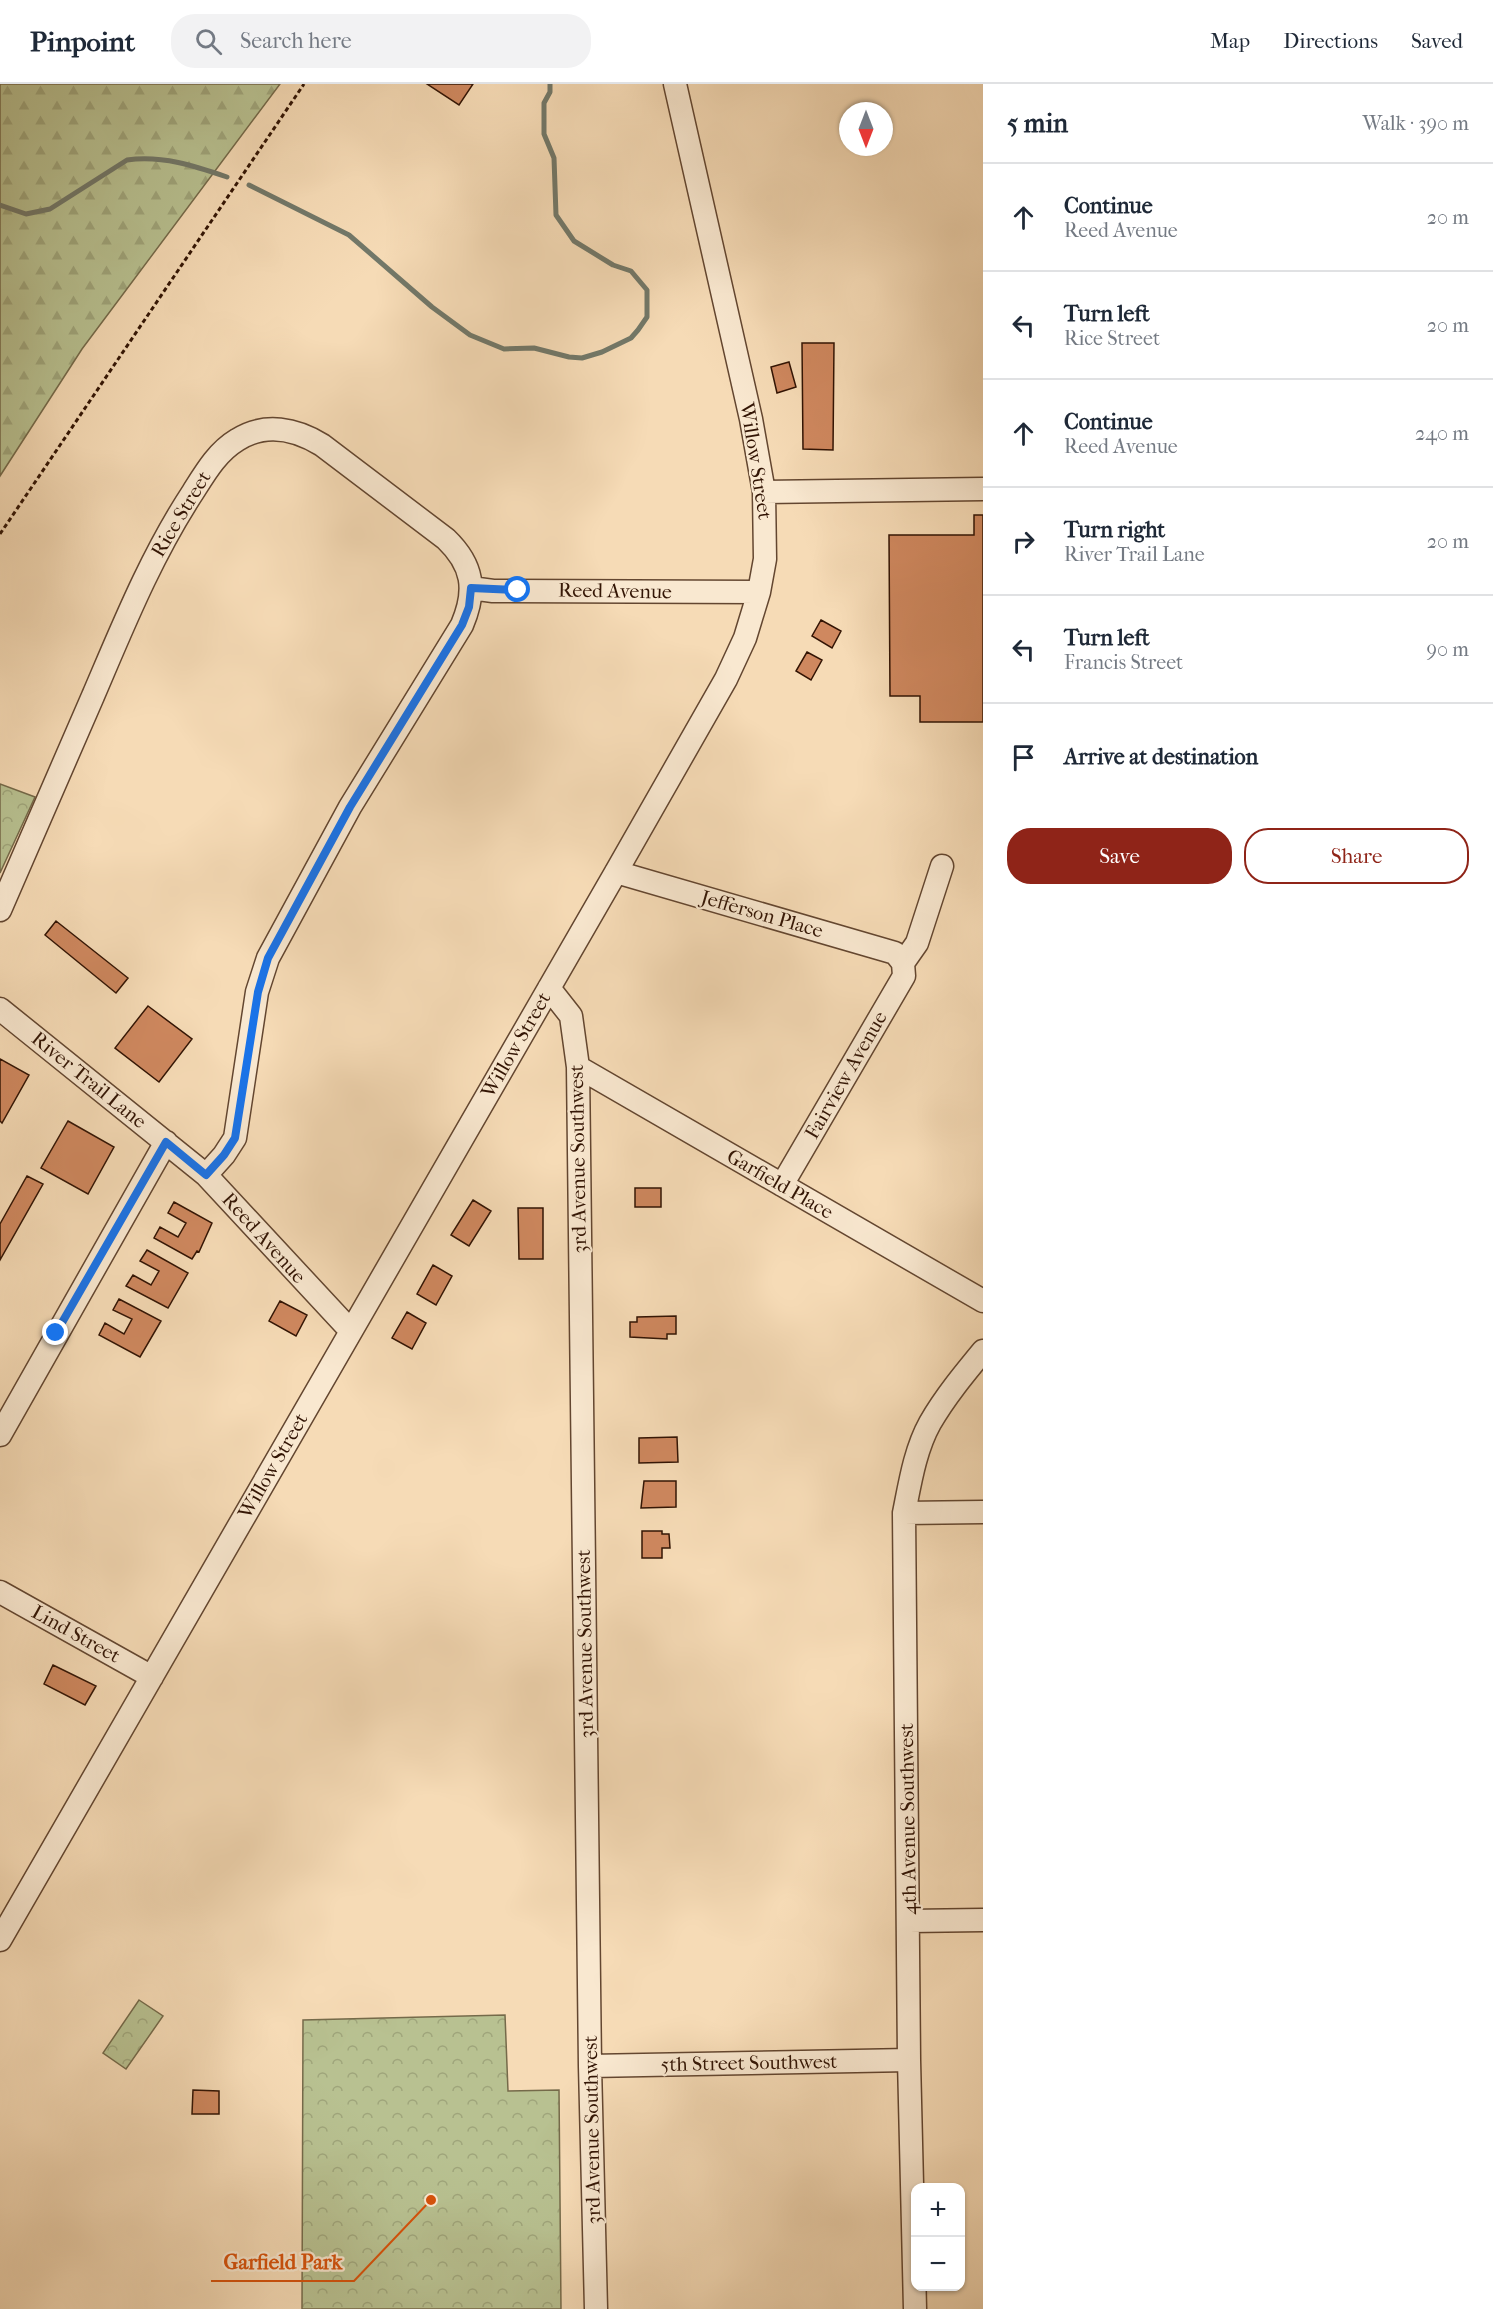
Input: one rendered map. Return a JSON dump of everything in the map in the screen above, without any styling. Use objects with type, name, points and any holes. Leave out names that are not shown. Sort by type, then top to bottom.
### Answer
[{"type":"street","name":"Willow Street","points":[[0,1940],[616,872],[726,679],[745,638],[759,592],[765,559],[764,492],[751,419],[675,84]]},
{"type":"street","name":"Rice Street","points":[[0,910],[158,549],[211,464],[237,440],[254,432],[278,429],[302,433],[322,445],[446,538],[460,552],[468,569],[471,588],[469,607],[462,625]]},
{"type":"street","points":[[764,492],[983,489]]},
{"type":"street","name":"Reed Avenue","points":[[471,588],[493,591],[759,592]]},
{"type":"street","name":"Reed Avenue","points":[[350,1330],[206,1175],[224,1155],[235,1138],[258,992],[268,958],[350,807],[462,625]]},
{"type":"street","name":"Fairview Avenue","points":[[782,1185],[904,976],[903,963],[917,943],[942,866]]},
{"type":"street","name":"Jefferson Place","points":[[616,872],[895,953],[903,963]]},
{"type":"street","name":"3rd Avenue Southwest","points":[[549,988],[571,1016],[578,1067],[590,2066],[596,2309]]},
{"type":"street","name":"River Trail Lane","points":[[0,1009],[206,1175]]},
{"type":"street","name":"Garfield Place","points":[[578,1067],[983,1301]]},
{"type":"street","points":[[0,1435],[166,1142]]},
{"type":"street","name":"4th Avenue Southwest","points":[[915,2309],[909,2060],[904,1513],[914,1468],[929,1425],[954,1386],[983,1351]]},
{"type":"street","points":[[904,1513],[983,1512]]},
{"type":"street","name":"Lind Street","points":[[0,1592],[152,1677]]},
{"type":"street","points":[[909,1921],[983,1920]]},
{"type":"street","name":"5th Street Southwest","points":[[590,2066],[909,2060]]},
{"type":"path","points":[[0,534],[304,84]]},
{"type":"green space","points":[[0,84],[280,84],[82,349],[0,476]]},
{"type":"green space","points":[[0,784],[35,797],[0,873]]},
{"type":"green space","points":[[139,2000],[163,2016],[126,2069],[103,2053]]},
{"type":"green space","points":[[505,2015],[508,2091],[559,2090],[561,2309],[302,2309],[303,2020]]},
{"type":"building","points":[[427,84],[473,84],[459,105]]},
{"type":"building","points":[[802,343],[834,343],[833,450],[803,449]]},
{"type":"building","points":[[789,362],[796,387],[777,393],[771,367]]},
{"type":"building","points":[[974,515],[983,515],[983,722],[920,722],[920,696],[890,696],[889,535],[974,535]]},
{"type":"building","points":[[821,620],[841,631],[832,648],[812,636]]},
{"type":"building","points":[[807,652],[822,660],[811,680],[796,671]]},
{"type":"building","points":[[56,921],[128,978],[116,993],[45,935]]},
{"type":"building","points":[[148,1006],[192,1039],[159,1082],[115,1048]]},
{"type":"building","points":[[0,1059],[29,1075],[2,1123],[0,1121]]},
{"type":"building","points":[[68,1121],[114,1147],[88,1194],[41,1168]]},
{"type":"building","points":[[27,1176],[43,1184],[0,1260],[0,1224]]},
{"type":"building","points":[[635,1188],[661,1188],[661,1207],[635,1207]]},
{"type":"building","points":[[473,1200],[491,1211],[469,1246],[451,1235]]},
{"type":"building","points":[[174,1202],[212,1223],[199,1252],[197,1251],[192,1259],[154,1238],[160,1227],[178,1237],[186,1223],[168,1213]]},
{"type":"building","points":[[518,1208],[543,1208],[543,1259],[519,1259]]},
{"type":"building","points":[[147,1250],[188,1273],[168,1308],[126,1286],[133,1275],[151,1285],[159,1271],[140,1261]]},
{"type":"building","points":[[433,1265],[452,1276],[436,1305],[417,1294]]},
{"type":"building","points":[[119,1299],[161,1321],[140,1357],[99,1335],[105,1323],[124,1334],[132,1319],[113,1310]]},
{"type":"building","points":[[280,1301],[307,1315],[296,1336],[269,1321]]},
{"type":"building","points":[[407,1312],[426,1323],[412,1349],[392,1338]]},
{"type":"building","points":[[676,1316],[676,1334],[667,1334],[667,1339],[630,1337],[630,1322],[637,1322],[637,1317]]},
{"type":"building","points":[[677,1437],[678,1462],[639,1463],[639,1438]]},
{"type":"building","points":[[644,1481],[676,1481],[676,1507],[641,1508]]},
{"type":"building","points":[[642,1531],[662,1531],[662,1534],[669,1534],[670,1548],[662,1548],[662,1558],[642,1558]]},
{"type":"building","points":[[53,1665],[96,1686],[85,1705],[44,1684]]},
{"type":"building","points":[[193,2090],[219,2091],[219,2114],[192,2114]]},
{"type":"waterway","points":[[249,185],[349,235],[432,307],[470,335],[504,349],[534,348],[582,358],[602,352],[631,338],[638,330],[647,317],[647,290],[631,271],[613,265],[574,241],[556,215],[554,158],[544,134],[544,103],[550,92],[550,84]]},
{"type":"waterway","points":[[0,205],[26,214],[50,209],[127,160],[166,160],[191,165],[227,177]]},
{"type":"place","name":"Garfield Park","points":[[431,2200]]},
{"type":"route","points":[[56,1333],[166,1142],[206,1175],[224,1155],[235,1138],[251,1028],[268,958],[350,807],[462,625],[469,607],[471,588],[493,591],[518,590]]}]
